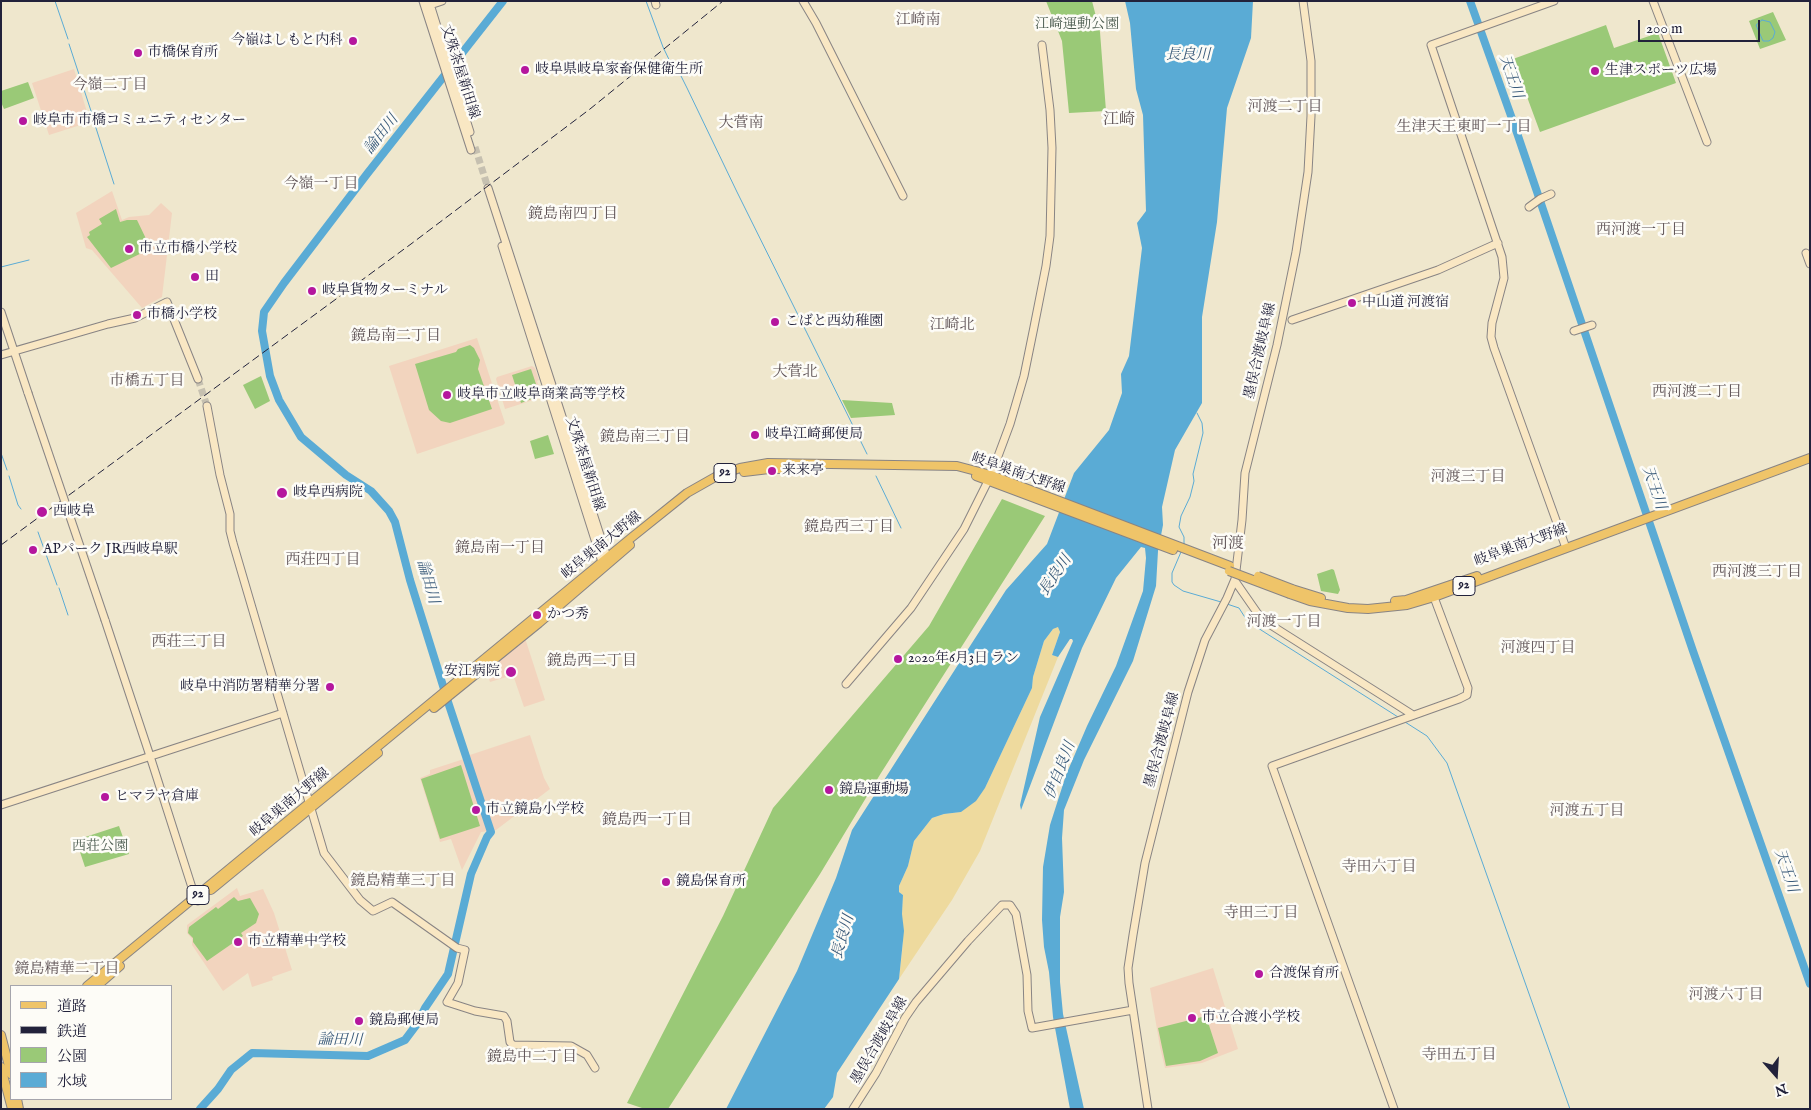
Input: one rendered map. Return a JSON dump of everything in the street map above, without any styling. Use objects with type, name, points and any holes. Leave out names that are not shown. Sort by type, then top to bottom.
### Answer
[{"type":"main road","name":"岐阜巣南大野線","points":[[88,985],[442,698],[687,493],[708,480],[729,472],[752,465],[768,464],[876,467],[949,465],[993,479],[1332,606],[1368,609],[1407,605],[1810,453]]},
{"type":"main road","name":"岐阜巣南大野線","points":[[1663,509],[1810,458]]},
{"type":"main road","name":"岐阜巣南大野線","points":[[97,985],[196,899]]},
{"type":"main road","points":[[1,1035],[10,1071]]},
{"type":"main road","points":[[6,1058],[10,1092]]},
{"type":"street","name":"文殊茶屋新田線","points":[[423,1],[473,149]]},
{"type":"street","points":[[430,3],[442,1]]},
{"type":"street","points":[[803,1],[816,23],[903,196]]},
{"type":"street","name":"墨俣合渡岐阜線","points":[[853,1109],[916,1002],[968,941],[1002,905],[1010,906],[1016,914],[1027,975],[1028,1011],[1032,1028],[1131,1010],[1128,968],[1139,890],[1188,692],[1204,640],[1235,581],[1245,473],[1292,274],[1308,172],[1311,116],[1311,61],[1303,1]]},
{"type":"street","points":[[1554,1],[1431,45],[1502,257],[1504,278],[1492,324],[1491,337],[1566,546]]},
{"type":"street","points":[[1653,1],[1707,142]]},
{"type":"street","name":"文殊茶屋新田線","points":[[430,3],[446,65]]},
{"type":"street","points":[[846,684],[913,606],[964,529],[993,479],[1010,424],[1024,376],[1046,266],[1052,195],[1050,110],[1042,45]]},
{"type":"street","name":"文殊茶屋新田線","points":[[486,189],[605,562]]},
{"type":"street","points":[[1530,207],[1540,199],[1551,194]]},
{"type":"street","points":[[1292,320],[1438,270],[1498,243]]},
{"type":"street","points":[[1806,253],[1810,264]]},
{"type":"street","points":[[1,355],[122,320],[135,318],[167,302],[198,379]]},
{"type":"street","points":[[1,312],[105,620],[196,899]]},
{"type":"street","points":[[1574,331],[1592,325]]},
{"type":"street","points":[[207,406],[220,475],[230,514],[230,531],[233,543],[324,853],[360,900],[373,912],[392,902],[455,946],[465,950],[458,984],[447,1002],[474,1011],[504,1016],[507,1021],[511,1044],[571,1046],[587,1055],[595,1068]]},
{"type":"street","points":[[1235,581],[1258,614],[1266,622],[1409,714],[1398,721],[1272,766],[1394,1109]]},
{"type":"street","name":"92","points":[[1409,714],[1458,699],[1467,695],[1468,692],[1433,594]]},
{"type":"street","points":[[1,805],[283,713]]},
{"type":"street","points":[[1131,1010],[1148,1109]]},
{"type":"shaded area","points":[[74,69],[90,122],[49,135],[32,83]]},
{"type":"shaded area","name":"市立市橋小学校","points":[[112,191],[122,220],[129,217],[149,215],[161,203],[172,213],[162,297],[142,308],[92,250],[86,248],[76,213]]},
{"type":"shaded area","name":"岐阜市立岐阜商業高等学校","points":[[477,338],[505,423],[417,454],[389,366]]},
{"type":"shaded area","name":"岐阜市立岐阜商業高等学校","points":[[532,366],[535,368],[539,380],[537,381],[543,397],[505,409],[497,377]]},
{"type":"shaded area","name":"安江病院","points":[[525,638],[545,700],[524,707],[513,675],[490,682],[486,670]]},
{"type":"shaded area","name":"市立鏡島小学校","points":[[530,735],[544,778],[550,789],[496,830],[481,832],[462,870],[451,839],[440,842],[420,778],[430,774],[430,770]]},
{"type":"shaded area","name":"市立精華中学校","points":[[237,888],[240,896],[263,889],[274,913],[292,970],[272,977],[273,980],[252,987],[248,973],[223,991],[192,945],[192,939],[187,933],[187,925]]},
{"type":"shaded area","name":"市立合渡小学校","points":[[1213,968],[1238,1049],[1202,1063],[1165,1068],[1150,988]]},
{"type":"green space","name":"江崎運動公園","points":[[1046,1],[1092,1],[1100,32],[1106,111],[1069,113],[1062,41]]},
{"type":"green space","points":[[1773,12],[1786,40],[1760,49],[1749,21]]},
{"type":"green space","name":"生津スポーツ広場","points":[[1606,25],[1614,48],[1658,33],[1676,83],[1540,132],[1513,59]]},
{"type":"green space","points":[[28,82],[34,98],[4,109],[1,102],[1,91]]},
{"type":"green space","points":[[116,209],[120,222],[137,220],[150,249],[111,268],[87,237],[90,235],[89,232],[102,224],[99,219]]},
{"type":"green space","points":[[470,345],[474,348],[480,360],[478,369],[492,409],[450,423],[441,421],[429,410],[415,364],[456,352],[458,349]]},
{"type":"green space","points":[[531,369],[540,396],[521,403],[512,375]]},
{"type":"green space","points":[[261,376],[270,401],[255,409],[243,385]]},
{"type":"green space","points":[[842,400],[892,403],[895,415],[851,418]]},
{"type":"green space","points":[[548,435],[554,454],[535,459],[530,441]]},
{"type":"green space","name":"鏡島運動場","points":[[1002,499],[1045,516],[881,773],[820,874],[668,1109],[645,1109],[627,1103],[723,916],[773,808],[929,626]]},
{"type":"green space","points":[[1334,570],[1340,590],[1338,594],[1321,591],[1317,574]]},
{"type":"green space","points":[[461,765],[480,826],[440,839],[421,779]]},
{"type":"green space","name":"西荘公園","points":[[119,826],[129,854],[85,867],[76,840]]},
{"type":"green space","points":[[234,897],[238,901],[250,898],[259,914],[256,923],[241,933],[243,936],[207,961],[188,933],[189,927],[216,907],[218,909]]},
{"type":"green space","points":[[1206,1016],[1218,1053],[1200,1061],[1166,1066],[1158,1028]]},
{"type":"sand","points":[[1059,626],[1060,632],[1052,655],[1058,657],[980,851],[952,900],[899,979],[903,943],[903,895],[899,892],[899,886],[908,866],[914,841],[932,818],[961,812],[985,788],[1032,688],[1033,677],[1044,641],[1053,629]]},
{"type":"water","name":"長良川","points":[[1125,1],[1253,1],[1251,38],[1227,108],[1217,222],[1202,317],[1202,403],[1175,450],[1162,507],[1163,525],[1158,551],[1156,586],[1133,661],[1084,760],[1064,810],[1062,838],[1064,892],[1060,917],[1060,982],[1063,1014],[1084,1109],[1070,1109],[1053,1017],[1042,920],[1043,867],[1050,825],[1066,775],[1116,666],[1143,591],[1146,558],[1145,548],[1141,547],[1116,578],[1082,648],[1021,810],[1020,805],[1040,717],[1073,641],[1070,639],[1058,657],[1052,655],[1060,632],[1058,627],[1053,629],[1044,641],[1033,677],[1032,688],[985,788],[976,801],[961,812],[932,818],[914,841],[908,866],[899,886],[899,892],[903,895],[902,914],[904,931],[899,979],[837,1073],[833,1097],[824,1109],[726,1109],[797,971],[836,878],[852,830],[1006,590],[1047,544],[1074,473],[1109,430],[1122,393],[1121,374],[1129,356],[1142,248],[1137,223],[1146,211],[1143,115],[1136,89],[1130,23]]},
{"type":"waterway","points":[[55,1],[68,39]]},
{"type":"waterway","name":"論田川","points":[[200,1109],[218,1089],[231,1070],[252,1053],[368,1056],[405,1040],[448,974],[471,874],[491,832],[410,580],[395,522],[389,511],[371,491],[346,475],[301,437],[279,400],[270,376],[262,331],[264,312],[284,283],[503,1]]},
{"type":"waterway","points":[[646,1],[663,47],[675,72],[680,74],[867,454]]},
{"type":"waterway","name":"天王川","points":[[1470,1],[1515,127],[1693,651],[1810,984]]},
{"type":"waterway","points":[[1762,20],[1770,22],[1775,32],[1773,38],[1769,41],[1763,41],[1756,25],[1762,20]]},
{"type":"waterway","points":[[69,44],[94,120]]},
{"type":"waterway","points":[[95,125],[114,184]]},
{"type":"waterway","points":[[1,267],[29,260]]},
{"type":"waterway","points":[[1184,544],[1184,537],[1179,527],[1181,516],[1190,497],[1194,481],[1193,474],[1203,433],[1202,423],[1197,413]]},
{"type":"waterway","points":[[1,453],[7,470]]},
{"type":"waterway","points":[[9,476],[21,509]]},
{"type":"waterway","points":[[876,476],[901,528]]},
{"type":"waterway","points":[[38,532],[57,585]]},
{"type":"waterway","points":[[1181,552],[1172,573],[1174,585],[1183,591],[1221,602]]},
{"type":"waterway","points":[[59,588],[68,615]]},
{"type":"waterway","points":[[1227,604],[1239,608],[1246,619],[1261,630],[1398,717]]},
{"type":"waterway","points":[[1405,722],[1427,736],[1447,763],[1570,1109]]},
{"type":"tunnel","points":[[475,147],[488,188]]},
{"type":"tunnel","points":[[198,379],[207,406]]},
{"type":"railway","points":[[1,545],[411,244],[590,109],[723,1]]},
{"type":"place","name":"今嶺はしもと内科","points":[[353,41]]},
{"type":"place","name":"市橋保育所","points":[[138,53]]},
{"type":"place","name":"岐阜県岐阜家畜保健衛生所","points":[[525,70]]},
{"type":"place","name":"生津スポーツ広場","points":[[1595,71]]},
{"type":"place","name":"岐阜市 市橋コミュニティセンター","points":[[23,121]]},
{"type":"place","name":"市立市橋小学校","points":[[129,249]]},
{"type":"place","name":"田","points":[[195,277]]},
{"type":"place","name":"岐阜貨物ターミナル","points":[[312,291]]},
{"type":"place","name":"中山道 河渡宿","points":[[1352,303]]},
{"type":"place","name":"市橋小学校","points":[[137,315]]},
{"type":"place","name":"こばと西幼稚園","points":[[775,322]]},
{"type":"place","name":"岐阜市立岐阜商業高等学校","points":[[447,395]]},
{"type":"place","name":"岐阜江崎郵便局","points":[[755,435]]},
{"type":"place","name":"来来亭","points":[[772,471]]},
{"type":"place","name":"岐阜西病院","points":[[282,493]]},
{"type":"place","name":"西岐阜","points":[[42,512]]},
{"type":"place","name":"APパーク JR西岐阜駅","points":[[33,550]]},
{"type":"place","name":"かつ秀","points":[[537,615]]},
{"type":"place","name":"2020年6月3日 ラン","points":[[898,659]]},
{"type":"place","name":"安江病院","points":[[511,672]]},
{"type":"place","name":"岐阜中消防署精華分署","points":[[330,687]]},
{"type":"place","name":"鏡島運動場","points":[[829,790]]},
{"type":"place","name":"ヒマラヤ倉庫","points":[[105,797]]},
{"type":"place","name":"市立鏡島小学校","points":[[476,810]]},
{"type":"place","name":"鏡島保育所","points":[[666,882]]},
{"type":"place","name":"市立精華中学校","points":[[238,942]]},
{"type":"place","name":"合渡保育所","points":[[1259,974]]},
{"type":"place","name":"市立合渡小学校","points":[[1192,1018]]},
{"type":"place","name":"鏡島郵便局","points":[[359,1021]]},
{"type":"district","name":"江崎南","points":[[918,21]]},
{"type":"district","name":"今嶺二丁目","points":[[110,86]]},
{"type":"district","name":"河渡二丁目","points":[[1285,108]]},
{"type":"district","name":"江崎","points":[[1119,121]]},
{"type":"district","name":"大菅南","points":[[741,124]]},
{"type":"district","name":"生津天王東町一丁目","points":[[1464,128]]},
{"type":"district","name":"今嶺一丁目","points":[[321,185]]},
{"type":"district","name":"鏡島南四丁目","points":[[573,215]]},
{"type":"district","name":"西河渡一丁目","points":[[1641,231]]},
{"type":"district","name":"江崎北","points":[[952,326]]},
{"type":"district","name":"鏡島南二丁目","points":[[396,337]]},
{"type":"district","name":"大菅北","points":[[795,373]]},
{"type":"district","name":"市橋五丁目","points":[[147,382]]},
{"type":"district","name":"西河渡二丁目","points":[[1697,393]]},
{"type":"district","name":"鏡島南三丁目","points":[[645,438]]},
{"type":"district","name":"河渡三丁目","points":[[1468,478]]},
{"type":"district","name":"鏡島西三丁目","points":[[849,528]]},
{"type":"district","name":"河渡","points":[[1228,545]]},
{"type":"district","name":"鏡島南一丁目","points":[[500,549]]},
{"type":"district","name":"西荘四丁目","points":[[323,561]]},
{"type":"district","name":"西河渡三丁目","points":[[1757,573]]},
{"type":"district","name":"河渡一丁目","points":[[1284,623]]},
{"type":"district","name":"西荘三丁目","points":[[189,643]]},
{"type":"district","name":"河渡四丁目","points":[[1538,649]]},
{"type":"district","name":"鏡島西二丁目","points":[[592,662]]},
{"type":"district","name":"河渡五丁目","points":[[1587,812]]},
{"type":"district","name":"鏡島西一丁目","points":[[647,821]]},
{"type":"district","name":"寺田六丁目","points":[[1379,868]]},
{"type":"district","name":"鏡島精華三丁目","points":[[403,882]]},
{"type":"district","name":"寺田三丁目","points":[[1261,914]]},
{"type":"district","name":"鏡島精華二丁目","points":[[67,970]]},
{"type":"district","name":"河渡六丁目","points":[[1726,996]]},
{"type":"district","name":"寺田五丁目","points":[[1459,1056]]},
{"type":"district","name":"鏡島中二丁目","points":[[532,1058]]},
{"type":"water label","name":"伊自良川","points":[[1061,771]]}]
